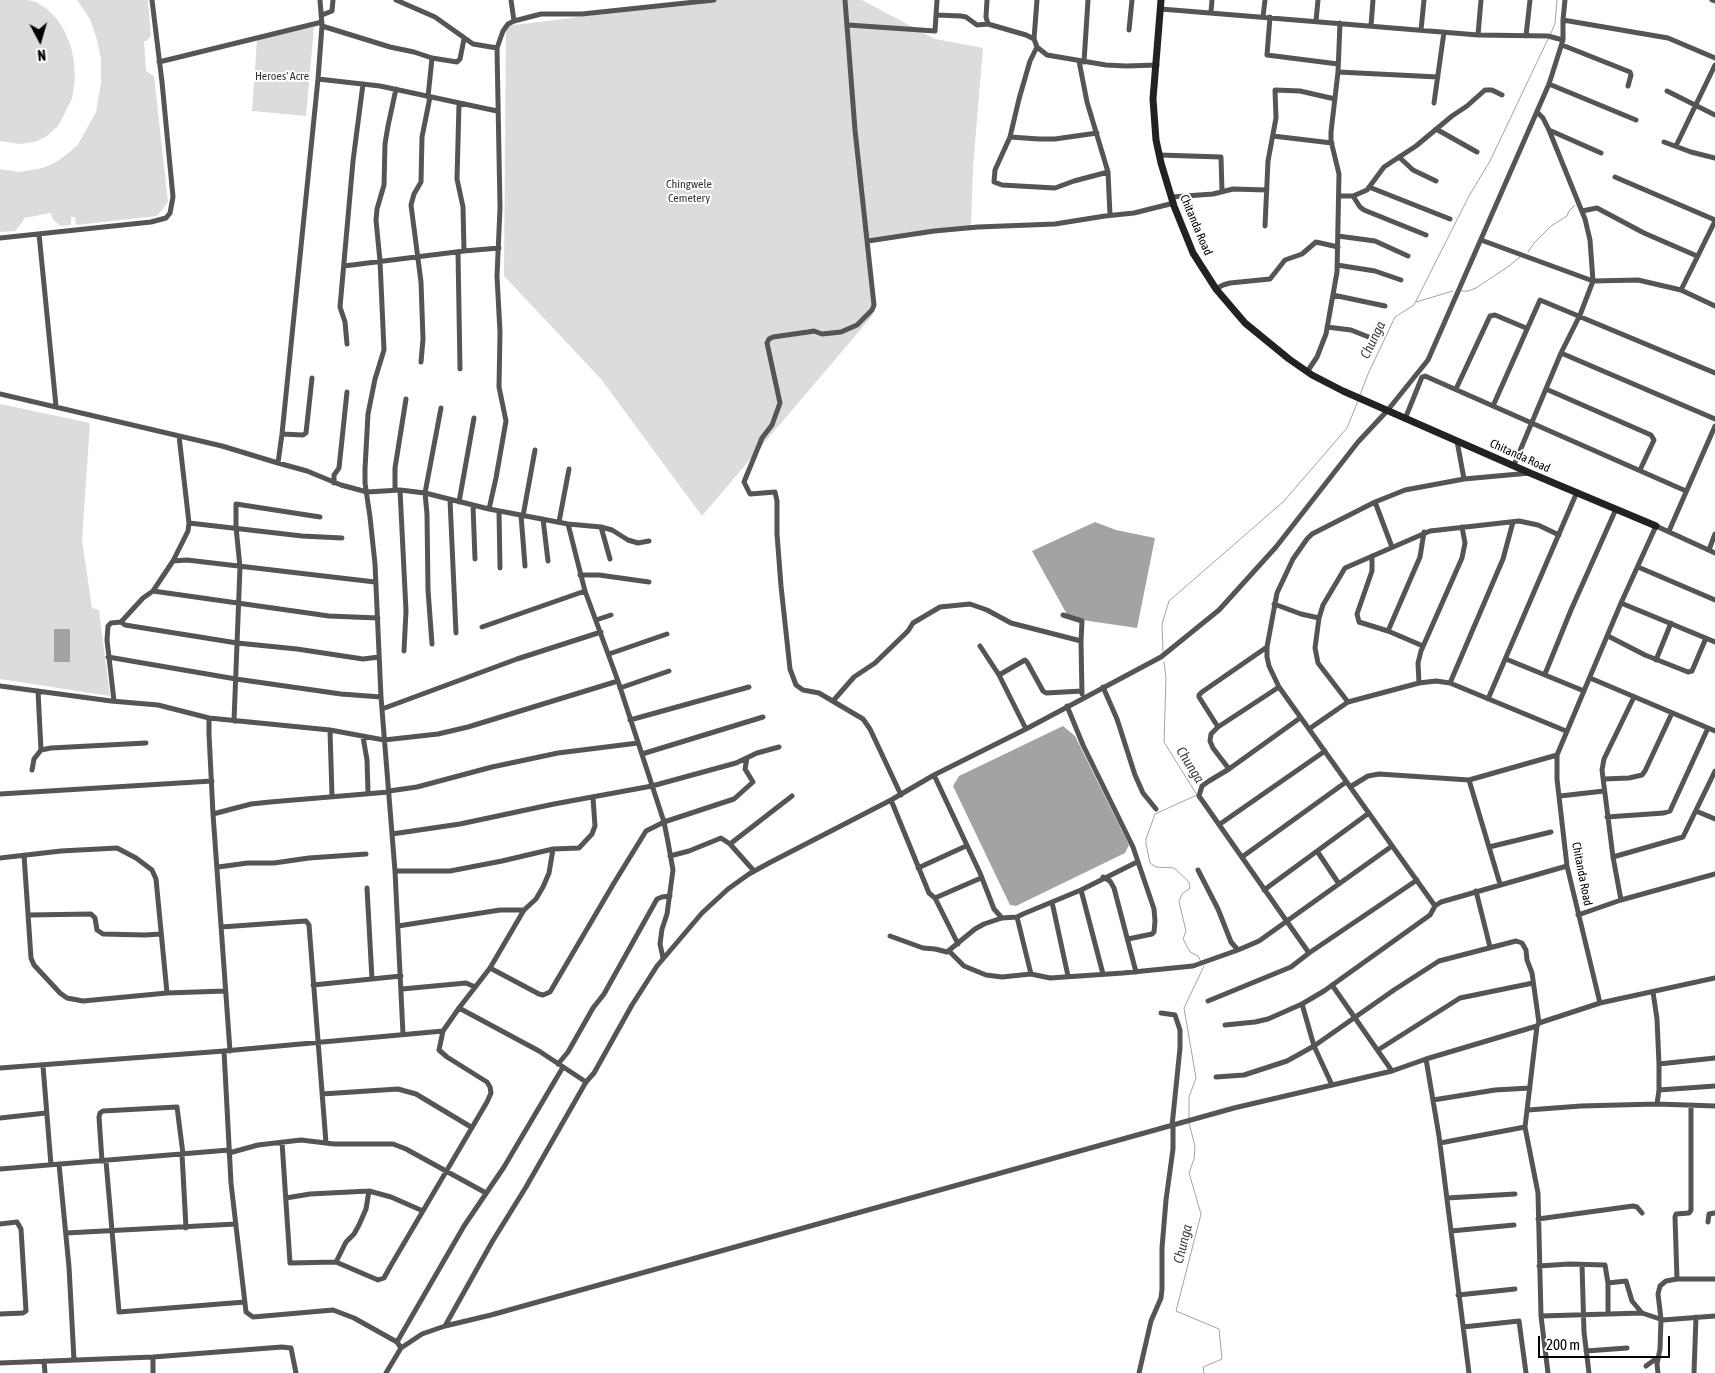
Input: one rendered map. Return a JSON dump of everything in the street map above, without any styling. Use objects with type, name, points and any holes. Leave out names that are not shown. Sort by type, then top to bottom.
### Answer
[{"type":"street","points":[[0,238],[151,222],[166,218],[170,213],[173,198],[152,0]]},
{"type":"street","points":[[278,463],[318,79],[322,24],[320,0]]},
{"type":"street","points":[[322,15],[332,11],[333,0]]},
{"type":"street","points":[[396,0],[435,17],[473,44],[497,48]]},
{"type":"street","points":[[511,0],[514,20]]},
{"type":"street","points":[[489,509],[506,421],[499,387],[500,332],[497,276],[500,208],[497,48],[503,32],[508,24],[514,20],[541,14],[582,14],[714,0]]},
{"type":"street","points":[[845,0],[855,130],[874,305],[872,310],[857,325],[835,334],[822,334],[814,331],[769,339],[767,343],[780,403],[772,425],[762,438],[744,482],[750,494],[775,492],[781,586],[790,669],[796,685],[803,690],[819,693],[865,722],[901,795]]},
{"type":"street","points":[[848,25],[935,31],[937,0]]},
{"type":"street","points":[[987,0],[986,17],[988,24]]},
{"type":"street","points":[[1037,0],[1034,39],[1037,47],[1046,55],[1126,66],[1157,65]]},
{"type":"street","points":[[1088,0],[1081,61],[1084,88],[1108,172],[1110,215]]},
{"type":"street","points":[[1129,30],[1132,0]]},
{"type":"street","name":"Chitanda Road","points":[[1161,0],[1153,99],[1159,154],[1171,200],[1193,253],[1216,289],[1245,323],[1289,360],[1307,372],[1365,402],[1656,526],[1566,731],[1558,755],[1567,866],[1600,1003]]},
{"type":"street","points":[[1211,12],[1212,0]]},
{"type":"street","points":[[1263,17],[1265,0]]},
{"type":"street","points":[[1316,21],[1318,0]]},
{"type":"street","points":[[1371,26],[1373,0]]},
{"type":"street","points":[[1421,30],[1424,0]]},
{"type":"street","points":[[1478,35],[1481,0]]},
{"type":"street","points":[[1526,36],[1530,0]]},
{"type":"street","points":[[445,1326],[492,1242],[656,966],[702,913],[728,889],[807,842],[901,795],[934,775],[1026,729],[1160,657],[1220,610],[1276,547],[1428,360],[1549,84],[1562,43],[1565,0]]},
{"type":"street","points":[[1161,8],[1478,35],[1550,37],[1630,72],[1628,86]]},
{"type":"street","points":[[936,16],[966,17],[977,25],[988,24],[1026,34],[1034,39]]},
{"type":"street","points":[[1270,18],[1267,55],[1338,64]]},
{"type":"street","points":[[1563,20],[1668,38],[1715,58]]},
{"type":"street","points":[[1307,372],[1317,357],[1327,327],[1338,265],[1339,174],[1331,132],[1338,72],[1340,23]]},
{"type":"street","points":[[159,62],[322,24],[432,58],[457,62],[459,61],[464,39]]},
{"type":"street","points":[[1434,103],[1444,32]]},
{"type":"street","points":[[1037,47],[1030,61],[1010,137],[995,170],[994,182],[996,184],[1055,188],[1108,172]]},
{"type":"street","points":[[421,362],[423,339],[418,257],[411,205],[414,194],[421,182],[422,137],[429,97],[432,58]]},
{"type":"street","points":[[1676,146],[1715,65]]},
{"type":"street","points":[[1338,72],[1438,76]]},
{"type":"street","points":[[318,79],[396,89],[498,111]]},
{"type":"street","points":[[347,344],[345,322],[340,307],[359,99],[363,84]]},
{"type":"street","points":[[1549,84],[1636,120]]},
{"type":"street","points":[[396,89],[385,144],[384,185],[376,220],[384,350],[368,414],[365,452],[378,618],[380,698],[395,871],[403,1034]]},
{"type":"street","points":[[1265,226],[1268,161],[1276,118],[1275,90],[1300,91],[1335,99]]},
{"type":"street","points":[[1339,196],[1352,196],[1369,187],[1384,167],[1399,158],[1485,90],[1492,90],[1502,95]]},
{"type":"street","points":[[1667,91],[1715,115]]},
{"type":"street","points":[[459,104],[456,179],[463,207],[464,250]]},
{"type":"street","points":[[1514,465],[1593,281],[1590,240],[1582,211],[1549,130],[1543,118],[1537,112]]},
{"type":"street","points":[[1436,129],[1477,152]]},
{"type":"street","points":[[1549,130],[1601,153]]},
{"type":"street","points":[[1010,137],[1055,139],[1097,133]]},
{"type":"street","points":[[1273,136],[1332,143]]},
{"type":"street","points":[[1664,142],[1715,158]]},
{"type":"street","points":[[1159,154],[1221,157],[1222,191]]},
{"type":"street","points":[[1399,158],[1413,170],[1436,181]]},
{"type":"street","points":[[1615,177],[1715,220],[1681,290]]},
{"type":"street","points":[[1369,187],[1450,219]]},
{"type":"street","points":[[868,241],[934,231],[1055,224],[1134,213],[1171,200],[1222,191],[1241,189],[1267,190]]},
{"type":"street","points":[[1352,196],[1360,208],[1426,235]]},
{"type":"street","points":[[1582,211],[1597,208],[1644,233],[1696,256]]},
{"type":"street","points":[[39,234],[56,406]]},
{"type":"street","points":[[1338,236],[1375,241],[1408,256]]},
{"type":"street","points":[[1482,240],[1593,281],[1638,280],[1681,290],[1715,306]]},
{"type":"street","points":[[1216,289],[1230,282],[1270,279],[1285,260],[1304,252],[1314,242],[1338,247]]},
{"type":"street","points":[[344,266],[464,250],[499,248]]},
{"type":"street","points":[[458,252],[460,369]]},
{"type":"street","points":[[1338,265],[1375,271],[1401,280]]},
{"type":"street","points":[[1333,295],[1385,306]]},
{"type":"street","points":[[1493,406],[1540,300],[1580,315],[1715,373]]},
{"type":"street","points":[[1456,389],[1490,316],[1495,315],[1526,328]]},
{"type":"street","points":[[1327,327],[1351,330],[1371,338]]},
{"type":"street","points":[[1562,353],[1715,419]]},
{"type":"street","points":[[1405,419],[1424,376],[1686,490]]},
{"type":"street","points":[[282,434],[303,435],[306,433],[312,378]]},
{"type":"street","points":[[1546,389],[1651,434],[1654,440],[1640,470]]},
{"type":"street","points":[[334,482],[334,475],[339,468],[347,392]]},
{"type":"street","points":[[0,394],[222,446],[307,471],[367,492],[398,490],[425,493],[473,506],[522,516],[568,524],[601,527],[612,530],[628,540],[638,543],[649,541]]},
{"type":"street","points":[[404,651],[406,611],[395,468],[406,399]]},
{"type":"street","points":[[432,644],[425,493],[441,408]]},
{"type":"street","points":[[459,502],[474,418]]},
{"type":"street","points":[[1669,531],[1715,426]]},
{"type":"street","points":[[121,622],[143,598],[153,591],[173,561],[188,531],[189,522],[179,436]]},
{"type":"street","points":[[1457,441],[1464,479]]},
{"type":"street","points":[[525,566],[522,516],[535,450]]},
{"type":"street","points":[[559,522],[569,469]]},
{"type":"street","points":[[1435,906],[1279,687],[1269,666],[1267,647],[1274,604],[1290,564],[1309,536],[1374,502],[1405,490],[1464,479],[1530,473]]},
{"type":"street","points":[[1488,699],[1577,492]]},
{"type":"street","points":[[450,500],[456,633]]},
{"type":"street","points":[[1374,502],[1392,547]]},
{"type":"street","points":[[234,721],[240,567],[236,504],[320,517]]},
{"type":"street","points":[[473,506],[475,559]]},
{"type":"street","points":[[1545,674],[1616,509]]},
{"type":"street","points":[[499,511],[500,568]]},
{"type":"street","points":[[543,519],[548,561]]},
{"type":"street","points":[[189,522],[295,535],[342,538]]},
{"type":"street","points":[[1450,684],[1503,559],[1513,522]]},
{"type":"street","points":[[1348,702],[1318,663],[1316,657],[1316,635],[1319,618],[1333,587],[1345,568],[1424,532],[1525,522],[1538,525],[1559,535]]},
{"type":"street","points":[[568,524],[585,591],[609,654],[664,822],[673,870],[670,896],[660,939],[663,958]]},
{"type":"street","points":[[1656,526],[1715,553]]},
{"type":"street","points":[[601,527],[610,559]]},
{"type":"street","points":[[1418,683],[1418,663],[1423,646],[1462,558],[1464,543],[1462,527]]},
{"type":"street","points":[[1388,631],[1420,558],[1424,532]]},
{"type":"street","points":[[1708,550],[1715,534]]},
{"type":"street","points":[[1372,556],[1372,571],[1357,614],[1361,624],[1388,631],[1423,646]]},
{"type":"street","points":[[173,561],[187,560],[375,582]]},
{"type":"street","points":[[1638,567],[1715,600]]},
{"type":"street","points":[[580,575],[599,574],[649,582]]},
{"type":"street","points":[[153,591],[328,616],[378,618]]},
{"type":"street","points":[[482,627],[585,591]]},
{"type":"street","points":[[1621,603],[1715,642]]},
{"type":"street","points":[[833,701],[854,677],[875,663],[908,632],[913,623],[940,607],[970,604],[987,610],[1011,623],[1081,641]]},
{"type":"street","points":[[1274,604],[1301,614],[1319,618]]},
{"type":"street","points":[[596,620],[611,615]]},
{"type":"street","points":[[1063,615],[1082,621],[1083,697]]},
{"type":"street","points":[[114,701],[108,657],[108,626],[121,622],[237,643],[297,649],[363,659],[379,657]]},
{"type":"street","points":[[1656,660],[1671,623]]},
{"type":"street","points":[[382,709],[517,659],[601,632]]},
{"type":"street","points":[[609,654],[667,634]]},
{"type":"street","points":[[1608,636],[1656,660],[1690,672],[1706,638]]},
{"type":"street","points":[[980,646],[999,674],[1026,729]]},
{"type":"street","points":[[1218,727],[1199,698],[1199,695],[1267,647]]},
{"type":"street","points":[[108,657],[236,680],[380,698]]},
{"type":"street","points":[[1506,659],[1584,691]]},
{"type":"street","points":[[999,674],[1025,660],[1039,685],[1046,693],[1082,691]]},
{"type":"street","points":[[620,688],[669,671]]},
{"type":"street","points":[[1590,678],[1715,731]]},
{"type":"street","points":[[0,686],[158,705],[210,718],[330,730],[384,740],[438,734],[468,727],[618,681]]},
{"type":"street","points":[[1309,729],[1348,702],[1418,683],[1436,681],[1450,684],[1566,731]]},
{"type":"street","points":[[630,720],[749,687]]},
{"type":"street","points":[[1103,687],[1117,719],[1135,775],[1143,793],[1156,809]]},
{"type":"street","points":[[1229,769],[1213,748],[1210,741],[1211,734],[1218,727],[1279,687]]},
{"type":"street","points":[[32,770],[34,759],[41,750],[38,691]]},
{"type":"street","points":[[1621,900],[1607,817],[1602,770],[1604,759],[1634,697]]},
{"type":"street","points":[[1066,706],[1087,754],[1133,847],[1154,909],[1156,928],[1152,934],[1128,940]]},
{"type":"street","points":[[1604,779],[1629,778],[1642,775],[1672,713]]},
{"type":"street","points":[[642,754],[764,717]]},
{"type":"street","points":[[210,718],[213,814],[230,1051]]},
{"type":"street","points":[[1300,718],[1202,786],[1199,796],[1309,953]]},
{"type":"street","points":[[1607,817],[1670,811],[1708,728]]},
{"type":"street","points":[[330,730],[332,796]]},
{"type":"street","points":[[363,737],[367,760],[368,793]]},
{"type":"street","points":[[41,750],[146,743]]},
{"type":"street","points":[[213,814],[258,803],[389,792],[558,753],[638,743]]},
{"type":"street","points":[[392,834],[460,824],[652,786],[714,770],[779,747]]},
{"type":"street","points":[[1220,824],[1325,752]]},
{"type":"street","points":[[1350,788],[1368,776],[1379,774],[1469,780],[1558,755]]},
{"type":"street","points":[[490,968],[539,994],[543,995],[550,992],[648,829],[734,799],[753,782],[744,769],[747,758]]},
{"type":"street","points":[[1613,858],[1678,840],[1685,834],[1714,774]]},
{"type":"street","points":[[934,775],[994,909],[1002,918]]},
{"type":"street","points":[[1469,780],[1500,884]]},
{"type":"street","points":[[0,794],[212,781]]},
{"type":"street","points":[[1242,857],[1346,782]]},
{"type":"street","points":[[1560,796],[1604,791]]},
{"type":"street","points":[[730,844],[792,796]]},
{"type":"street","points":[[395,871],[450,871],[553,849],[579,848],[589,838],[595,826],[593,798]]},
{"type":"street","points":[[891,800],[929,893],[935,898],[958,944]]},
{"type":"street","points":[[1696,811],[1715,819]]},
{"type":"street","points":[[1264,890],[1369,813]]},
{"type":"street","points":[[1489,847],[1552,832]]},
{"type":"street","points":[[670,856],[689,851],[721,838],[730,844],[754,872]]},
{"type":"street","points":[[918,868],[966,846]]},
{"type":"street","points":[[949,951],[964,966],[986,975],[1002,977],[1031,974],[1050,978],[1193,966],[1258,941],[1392,846]]},
{"type":"street","points":[[0,858],[61,851],[117,848],[136,858],[152,870],[155,874],[167,993]]},
{"type":"street","points":[[282,1142],[290,1263],[336,1262],[375,1280],[381,1280],[491,1093],[487,1082],[441,1053],[439,1050],[443,1031],[490,968],[524,910],[544,888],[550,873],[553,849]]},
{"type":"street","points":[[1317,851],[1338,884]]},
{"type":"street","points":[[218,867],[366,854]]},
{"type":"street","points":[[24,855],[32,962],[60,993],[67,998],[75,1001],[167,993],[225,991]]},
{"type":"street","points":[[890,936],[923,948],[935,948],[947,952],[975,929],[1002,918],[1017,917],[1081,890],[1103,877],[1137,862]]},
{"type":"street","points":[[1225,1025],[1262,1020],[1302,1004],[1332,985],[1430,915],[1435,906],[1441,902],[1567,866]]},
{"type":"street","points":[[1198,870],[1218,909],[1231,942],[1238,950]]},
{"type":"street","points":[[1578,915],[1621,900],[1715,874]]},
{"type":"street","points":[[1103,877],[1110,881],[1114,888],[1136,972]]},
{"type":"street","points":[[935,898],[981,878]]},
{"type":"street","points":[[1208,1001],[1282,972],[1417,880]]},
{"type":"street","points":[[367,888],[372,979]]},
{"type":"street","points":[[1081,890],[1103,974]]},
{"type":"street","points":[[1476,891],[1490,948]]},
{"type":"street","points":[[397,1342],[464,1226],[504,1167],[593,1008],[604,994],[656,901],[662,897],[670,896]]},
{"type":"street","points":[[1052,902],[1068,976]]},
{"type":"street","points":[[398,926],[500,910],[524,910]]},
{"type":"street","points":[[28,915],[91,914],[95,918],[97,930],[103,934],[144,936],[161,934]]},
{"type":"street","points":[[1017,917],[1031,974]]},
{"type":"street","points":[[221,927],[308,922],[310,927],[326,1143]]},
{"type":"street","points":[[1216,1077],[1244,1075],[1287,1061],[1314,1046],[1394,990],[1440,961],[1516,941],[1522,943],[1532,973],[1538,1024],[1525,1127],[1538,1194],[1541,1316],[1548,1373]]},
{"type":"street","points":[[313,985],[401,976]]},
{"type":"street","points":[[386,1373],[401,1348],[422,1334],[445,1326],[491,1316],[1234,1108],[1392,1071],[1600,1003],[1715,978]]},
{"type":"street","points":[[1378,1050],[1460,998],[1533,982]]},
{"type":"street","points":[[402,989],[466,983],[475,987]]},
{"type":"street","points":[[1332,985],[1392,1071]]},
{"type":"street","points":[[1653,992],[1657,1019],[1660,1090],[1657,1104]]},
{"type":"street","points":[[1302,1004],[1314,1046],[1332,1085]]},
{"type":"street","points":[[460,1008],[539,1051],[586,1082]]},
{"type":"street","points":[[1139,1373],[1151,1321],[1161,1298],[1162,1248],[1173,1149],[1172,1126],[1180,1048],[1180,1030],[1175,1015],[1161,1013]]},
{"type":"street","points":[[0,1068],[230,1051],[443,1031]]},
{"type":"street","points":[[224,1051],[231,1184],[246,1312],[253,1317],[333,1310],[354,1318],[397,1342],[401,1348]]},
{"type":"street","points":[[1659,1064],[1715,1058]]},
{"type":"street","points":[[1426,1059],[1440,1143],[1469,1373]]},
{"type":"street","points":[[43,1066],[50,1165]]},
{"type":"street","points":[[1660,1090],[1715,1086]]},
{"type":"street","points":[[322,1094],[398,1088],[416,1094],[472,1127]]},
{"type":"street","points":[[1434,1100],[1495,1090],[1530,1088]]},
{"type":"street","points":[[1528,1110],[1581,1106],[1657,1104],[1715,1106]]},
{"type":"street","points":[[1677,1280],[1675,1217],[1676,1214],[1688,1213],[1691,1210],[1691,1105]]},
{"type":"street","points":[[186,1228],[183,1154],[178,1107],[103,1111],[100,1113],[113,1231],[119,1312],[245,1302]]},
{"type":"street","points":[[0,1118],[46,1113]]},
{"type":"street","points":[[1440,1143],[1525,1127]]},
{"type":"street","points":[[0,1169],[229,1152],[258,1145],[301,1140],[326,1143],[392,1144],[406,1149],[486,1193]]},
{"type":"street","points":[[59,1164],[66,1233],[74,1360]]},
{"type":"street","points":[[286,1198],[310,1194],[369,1191],[391,1197],[423,1211]]},
{"type":"street","points":[[336,1262],[346,1242],[354,1234],[366,1210],[369,1191]]},
{"type":"street","points":[[1447,1198],[1515,1194]]},
{"type":"street","points":[[1538,1219],[1633,1206],[1637,1207],[1642,1213]]},
{"type":"street","points":[[1708,1222],[1709,1214],[1715,1213]]},
{"type":"street","points":[[0,1224],[16,1222],[21,1229],[26,1311],[23,1313],[0,1314]]},
{"type":"street","points":[[66,1233],[236,1224]]},
{"type":"street","points":[[1451,1231],[1514,1225]]},
{"type":"street","points":[[1582,1265],[1583,1314],[1589,1373]]},
{"type":"street","points":[[1539,1266],[1605,1265],[1608,1283],[1608,1314]]},
{"type":"street","points":[[1658,1373],[1657,1358],[1660,1349],[1660,1319],[1658,1290],[1666,1281],[1715,1279]]},
{"type":"street","points":[[1608,1283],[1626,1281],[1632,1301],[1642,1313]]},
{"type":"street","points":[[1458,1295],[1515,1289]]},
{"type":"street","points":[[1541,1316],[1642,1313],[1660,1319],[1715,1316]]},
{"type":"street","points":[[1694,1373],[1696,1317]]},
{"type":"street","points":[[1463,1326],[1520,1321],[1526,1373]]},
{"type":"street","points":[[0,1363],[153,1357],[290,1347],[296,1373]]},
{"type":"street","points":[[1586,1351],[1627,1348]]},
{"type":"street","points":[[153,1357],[153,1373]]},
{"type":"street","points":[[1646,1366],[1657,1358]]},
{"type":"street","points":[[44,1362],[45,1373]]},
{"type":"green space","points":[[0,0],[27,0],[36,2],[47,9],[64,30],[71,47],[75,79],[72,99],[58,126],[47,136],[35,142],[19,144],[0,141]]},
{"type":"green space","points":[[77,0],[148,0],[151,35],[147,41],[144,41],[146,71],[154,76],[168,202],[157,216],[76,225],[75,217],[71,217],[71,225],[60,226],[52,218],[51,213],[24,218],[15,231],[0,232],[0,169],[19,172],[43,168],[58,161],[77,146],[96,112],[101,83],[101,59],[90,19]]},
{"type":"green space","name":"Chingwele Cemetery","points":[[716,0],[862,0],[935,39],[983,48],[973,167],[971,229],[867,242],[873,315],[702,516],[601,379],[504,276],[506,26]]},
{"type":"green space","name":"Heroes' Acre","points":[[314,27],[306,116],[252,111],[257,40]]},
{"type":"green space","points":[[0,404],[90,423],[82,540],[92,608],[99,610],[110,696],[0,679]]},
{"type":"shaded area","points":[[1095,522],[1116,530],[1155,538],[1137,628],[1069,618],[1032,551]]},
{"type":"shaded area","points":[[54,629],[70,629],[70,662],[54,662]]},
{"type":"shaded area","points":[[1063,726],[1075,736],[1129,845],[1125,853],[1016,906],[1010,905],[953,786],[959,776]]},
{"type":"waterway","name":"Chunga","points":[[1550,36],[1555,23],[1557,0]]},
{"type":"waterway","name":"Chunga","points":[[1360,395],[1395,317],[1414,305],[1469,196],[1490,161],[1548,39]]},
{"type":"waterway","points":[[1528,252],[1534,243],[1551,226],[1567,216],[1575,205]]},
{"type":"waterway","points":[[1461,291],[1476,288],[1520,257]]},
{"type":"waterway","points":[[1416,302],[1453,291]]},
{"type":"waterway","name":"Chunga","points":[[1163,651],[1162,624],[1169,601],[1284,501],[1347,428],[1358,401]]},
{"type":"waterway","name":"Chunga","points":[[1164,662],[1166,678],[1164,742],[1197,795],[1155,814],[1146,844],[1150,863],[1156,867],[1174,868],[1189,882],[1190,888],[1182,894],[1179,902],[1186,931],[1183,939],[1190,952],[1198,956],[1201,962]]},
{"type":"waterway","name":"Chunga","points":[[1189,1119],[1189,1097],[1196,1078],[1184,1008],[1204,966]]},
{"type":"waterway","name":"Chunga","points":[[1189,1123],[1195,1146],[1194,1159],[1189,1173],[1201,1214],[1176,1311],[1219,1329],[1222,1359],[1203,1367],[1204,1373]]}]
